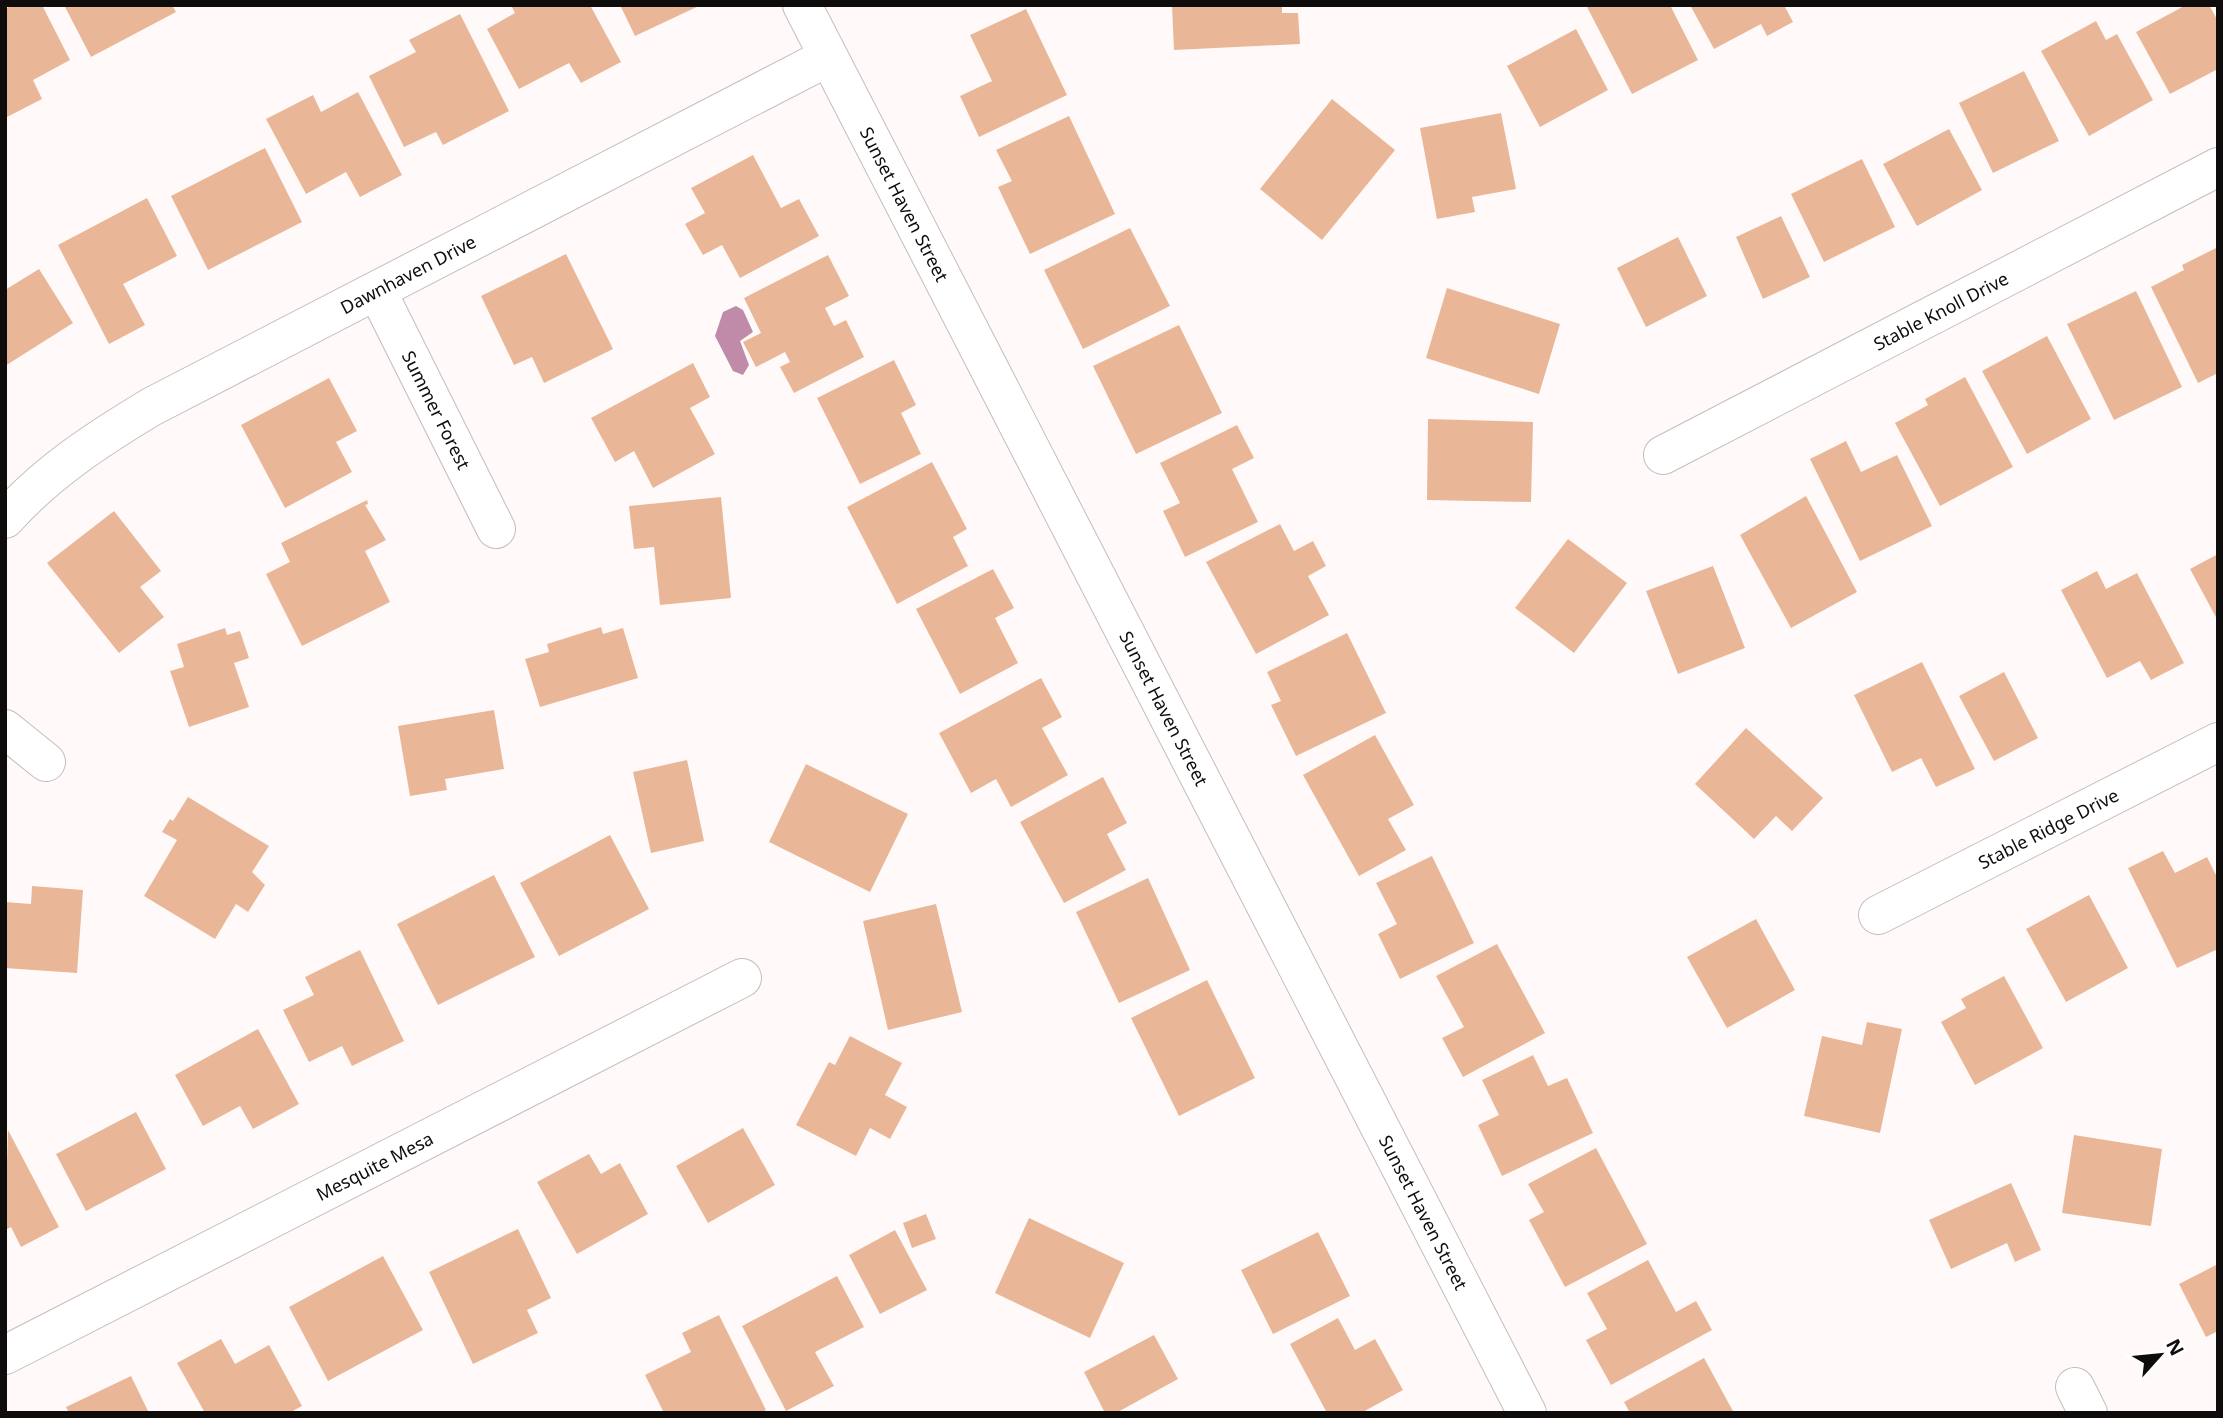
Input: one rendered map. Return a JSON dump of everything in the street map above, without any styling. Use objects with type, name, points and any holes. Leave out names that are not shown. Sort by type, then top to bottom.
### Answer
[{"type":"street","name":"Sunset Haven Street","points":[[802,5],[1527,1413]]},
{"type":"street","name":"Dawnhaven Drive","points":[[5,519],[60,467],[104,435],[828,57]]},
{"type":"street","name":"Stable Knoll Drive","points":[[1663,455],[2218,167]]},
{"type":"street","name":"Summer Forest","points":[[377,291],[496,529]]},
{"type":"street","points":[[5,729],[46,762]]},
{"type":"street","name":"Stable Ridge Drive","points":[[1878,915],[2218,742]]},
{"type":"street","name":"Mesquite Mesa","points":[[5,1355],[742,978]]},
{"type":"shaded area","points":[[736,306],[743,310],[753,332],[740,341],[749,365],[743,375],[733,371],[715,336],[723,312]]},
{"type":"building","points":[[13,5],[42,5],[70,60],[33,80],[42,99],[5,118],[5,9]]},
{"type":"building","points":[[64,5],[172,5],[176,12],[91,57]]},
{"type":"building","points":[[511,5],[590,5],[621,62],[581,83],[569,63],[519,89],[487,29],[515,13]]},
{"type":"building","points":[[620,5],[701,5],[635,36]]},
{"type":"building","points":[[1172,5],[1282,5],[1282,13],[1298,13],[1300,44],[1174,50]]},
{"type":"building","points":[[1586,5],[1670,5],[1698,60],[1632,94]]},
{"type":"building","points":[[1690,5],[1784,5],[1793,22],[1767,36],[1761,24],[1714,49]]},
{"type":"building","points":[[2186,5],[2209,5],[2218,21],[2218,69],[2170,94],[2136,32]]},
{"type":"building","points":[[1026,9],[1067,95],[979,137],[960,96],[992,81],[970,35]]},
{"type":"building","points":[[460,14],[509,111],[443,145],[436,132],[404,147],[369,76],[416,52],[409,40]]},
{"type":"building","points":[[2096,21],[2106,40],[2117,34],[2153,100],[2089,136],[2041,51]]},
{"type":"building","points":[[1576,29],[1608,90],[1540,127],[1507,66]]},
{"type":"building","points":[[2024,71],[2059,141],[1993,173],[1959,103]]},
{"type":"building","points":[[358,92],[402,175],[360,197],[346,172],[306,194],[266,119],[313,95],[321,112]]},
{"type":"building","points":[[1332,99],[1395,150],[1322,240],[1260,189]]},
{"type":"building","points":[[1501,113],[1516,189],[1472,197],[1475,212],[1437,219],[1420,128]]},
{"type":"building","points":[[1069,116],[1115,214],[1030,254],[998,187],[1012,181],[996,150]]},
{"type":"building","points":[[1949,129],[1982,190],[1917,226],[1883,164]]},
{"type":"building","points":[[265,148],[302,222],[208,270],[171,196]]},
{"type":"building","points":[[753,155],[781,208],[799,199],[819,236],[740,278],[722,245],[703,255],[685,224],[705,213],[691,188]]},
{"type":"building","points":[[1862,159],[1895,227],[1824,262],[1791,194]]},
{"type":"building","points":[[147,198],[177,256],[123,284],[145,325],[109,344],[58,245]]},
{"type":"building","points":[[1781,216],[1810,277],[1763,299],[1736,237]]},
{"type":"building","points":[[1130,228],[1170,306],[1083,349],[1044,270]]},
{"type":"building","points":[[1678,237],[1707,296],[1646,327],[1617,268]]},
{"type":"building","points":[[2218,247],[2218,373],[2198,383],[2151,287],[2184,270],[2182,265]]},
{"type":"building","points":[[566,254],[613,349],[544,383],[532,357],[514,365],[481,296]]},
{"type":"building","points":[[828,255],[849,296],[825,308],[834,326],[846,320],[864,357],[794,393],[780,367],[790,362],[785,352],[756,367],[743,342],[761,333],[744,298]]},
{"type":"building","points":[[39,269],[73,323],[5,366],[5,290]]},
{"type":"building","points":[[1447,288],[1560,324],[1539,394],[1426,358]]},
{"type":"building","points":[[2136,291],[2182,387],[2114,420],[2067,324]]},
{"type":"building","points":[[1179,325],[1222,413],[1136,454],[1093,366]]},
{"type":"building","points":[[2047,336],[2091,419],[2027,454],[1982,371]]},
{"type":"building","points":[[894,360],[916,405],[901,413],[921,454],[860,484],[817,398]]},
{"type":"building","points":[[693,363],[710,397],[690,408],[715,454],[653,488],[634,451],[615,462],[591,418]]},
{"type":"building","points":[[1965,377],[2013,467],[1940,506],[1895,423],[1928,405],[1925,399]]},
{"type":"building","points":[[329,378],[357,431],[336,442],[352,472],[285,508],[241,425]]},
{"type":"building","points":[[1428,419],[1533,422],[1531,502],[1427,500]]},
{"type":"building","points":[[1237,425],[1254,458],[1232,469],[1258,522],[1185,557],[1163,511],[1180,503],[1160,463]]},
{"type":"building","points":[[1846,441],[1861,472],[1897,455],[1932,526],[1860,561],[1810,459]]},
{"type":"building","points":[[932,462],[967,529],[953,537],[968,566],[897,604],[847,507]]},
{"type":"building","points":[[1806,496],[1857,592],[1791,628],[1740,535]]},
{"type":"building","points":[[721,497],[731,598],[660,605],[654,547],[634,549],[629,506]]},
{"type":"building","points":[[367,500],[368,504],[365,505],[386,540],[365,551],[390,602],[302,646],[266,574],[290,562],[281,543]]},
{"type":"building","points":[[114,511],[161,571],[140,587],[164,617],[119,653],[47,563]]},
{"type":"building","points":[[1280,524],[1294,551],[1313,541],[1326,566],[1308,576],[1329,615],[1256,654],[1206,562]]},
{"type":"building","points":[[1568,539],[1627,583],[1574,653],[1515,608]]},
{"type":"building","points":[[2218,554],[2218,621],[2190,569]]},
{"type":"building","points":[[1713,566],[1745,648],[1678,674],[1646,591]]},
{"type":"building","points":[[993,569],[1014,608],[995,618],[1018,663],[960,694],[916,609]]},
{"type":"building","points":[[2097,571],[2106,589],[2137,573],[2184,663],[2151,680],[2140,661],[2107,678],[2061,590]]},
{"type":"building","points":[[601,627],[603,634],[623,628],[638,678],[540,707],[525,659],[549,652],[547,644]]},
{"type":"building","points":[[225,628],[227,635],[240,631],[249,658],[234,663],[249,707],[189,727],[170,671],[184,667],[177,644]]},
{"type":"building","points":[[1347,633],[1386,713],[1296,756],[1271,705],[1281,701],[1267,672]]},
{"type":"building","points":[[1922,662],[1975,769],[1936,787],[1921,758],[1892,772],[1854,695]]},
{"type":"building","points":[[2004,672],[2038,738],[1994,761],[1959,696]]},
{"type":"building","points":[[1041,678],[1062,717],[1042,728],[1068,775],[1011,807],[996,779],[971,793],[939,733]]},
{"type":"building","points":[[494,710],[504,769],[445,779],[447,790],[410,796],[398,726]]},
{"type":"building","points":[[1746,728],[1823,798],[1792,831],[1776,816],[1754,839],[1695,784]]},
{"type":"building","points":[[1375,735],[1414,805],[1388,819],[1406,850],[1359,876],[1303,775]]},
{"type":"building","points":[[687,760],[704,841],[651,853],[633,772]]},
{"type":"building","points":[[806,764],[908,814],[870,892],[769,842]]},
{"type":"building","points":[[1103,777],[1127,823],[1107,834],[1126,870],[1064,903],[1020,822]]},
{"type":"building","points":[[188,797],[269,846],[252,872],[265,885],[248,912],[236,904],[215,939],[144,896],[177,840],[162,832],[170,819],[173,821]]},
{"type":"building","points":[[610,835],[649,909],[559,956],[520,883]]},
{"type":"building","points":[[2163,851],[2175,873],[2207,857],[2218,879],[2218,949],[2177,968],[2128,868]]},
{"type":"building","points":[[1432,856],[1474,943],[1400,979],[1378,934],[1397,924],[1376,883]]},
{"type":"building","points":[[494,875],[535,957],[438,1005],[397,924]]},
{"type":"building","points":[[1148,878],[1190,970],[1119,1003],[1076,912]]},
{"type":"building","points":[[32,886],[83,890],[77,973],[5,968],[5,902],[31,904]]},
{"type":"building","points":[[2089,895],[2128,968],[2066,1002],[2026,929]]},
{"type":"building","points":[[936,904],[962,1012],[888,1030],[863,921]]},
{"type":"building","points":[[1756,919],[1795,990],[1727,1028],[1687,957]]},
{"type":"building","points":[[1497,944],[1545,1033],[1463,1077],[1442,1038],[1464,1027],[1436,976]]},
{"type":"building","points":[[360,950],[404,1041],[352,1066],[342,1046],[309,1062],[283,1010],[314,995],[305,977]]},
{"type":"building","points":[[2004,976],[2043,1048],[1975,1085],[1941,1022],[1966,1008],[1961,999]]},
{"type":"building","points":[[1207,980],[1255,1078],[1179,1116],[1131,1018]]},
{"type":"building","points":[[1867,1022],[1902,1029],[1880,1133],[1804,1116],[1822,1036],[1862,1045]]},
{"type":"building","points":[[258,1029],[299,1104],[253,1129],[240,1106],[203,1126],[175,1075]]},
{"type":"building","points":[[850,1036],[902,1063],[885,1095],[907,1107],[890,1139],[870,1128],[856,1156],[796,1125],[829,1062],[835,1065]]},
{"type":"building","points":[[1533,1055],[1548,1086],[1567,1078],[1593,1133],[1502,1176],[1478,1125],[1499,1115],[1482,1080]]},
{"type":"building","points":[[136,1112],[166,1169],[86,1211],[56,1154]]},
{"type":"building","points":[[743,1128],[775,1185],[708,1223],[676,1166]]},
{"type":"building","points":[[8,1130],[59,1227],[21,1247],[11,1227],[5,1230]]},
{"type":"building","points":[[2074,1135],[2162,1149],[2151,1226],[2062,1213]]},
{"type":"building","points":[[1596,1148],[1647,1244],[1565,1287],[1529,1220],[1544,1212],[1528,1184]]},
{"type":"building","points":[[589,1154],[601,1174],[620,1163],[648,1214],[577,1254],[537,1182]]},
{"type":"building","points":[[2011,1183],[2041,1250],[2015,1262],[2007,1243],[1951,1269],[1929,1220]]},
{"type":"building","points":[[926,1214],[936,1239],[912,1248],[903,1223]]},
{"type":"building","points":[[1029,1218],[1124,1263],[1090,1338],[995,1293]]},
{"type":"building","points":[[518,1229],[551,1298],[527,1310],[538,1333],[473,1364],[429,1272]]},
{"type":"building","points":[[895,1230],[927,1290],[880,1314],[849,1255]]},
{"type":"building","points":[[1318,1232],[1350,1296],[1273,1334],[1241,1270]]},
{"type":"building","points":[[383,1256],[423,1330],[328,1381],[289,1307]]},
{"type":"building","points":[[1648,1260],[1676,1312],[1696,1301],[1712,1330],[1611,1385],[1586,1340],[1607,1329],[1587,1293]]},
{"type":"building","points":[[2218,1264],[2218,1331],[2206,1337],[2179,1284]]},
{"type":"building","points":[[837,1276],[864,1327],[815,1352],[834,1386],[786,1411],[742,1326]]},
{"type":"building","points":[[719,1315],[766,1410],[760,1413],[664,1413],[645,1375],[691,1352],[682,1333]]},
{"type":"building","points":[[1338,1318],[1355,1350],[1375,1339],[1403,1390],[1361,1413],[1327,1413],[1290,1344]]},
{"type":"building","points":[[1154,1335],[1178,1379],[1116,1413],[1105,1413],[1084,1372]]},
{"type":"building","points":[[221,1339],[235,1364],[269,1345],[302,1406],[289,1413],[205,1413],[177,1363]]},
{"type":"building","points":[[1704,1358],[1734,1413],[1630,1413],[1624,1402]]},
{"type":"building","points":[[131,1376],[149,1413],[69,1413],[66,1407]]}]
